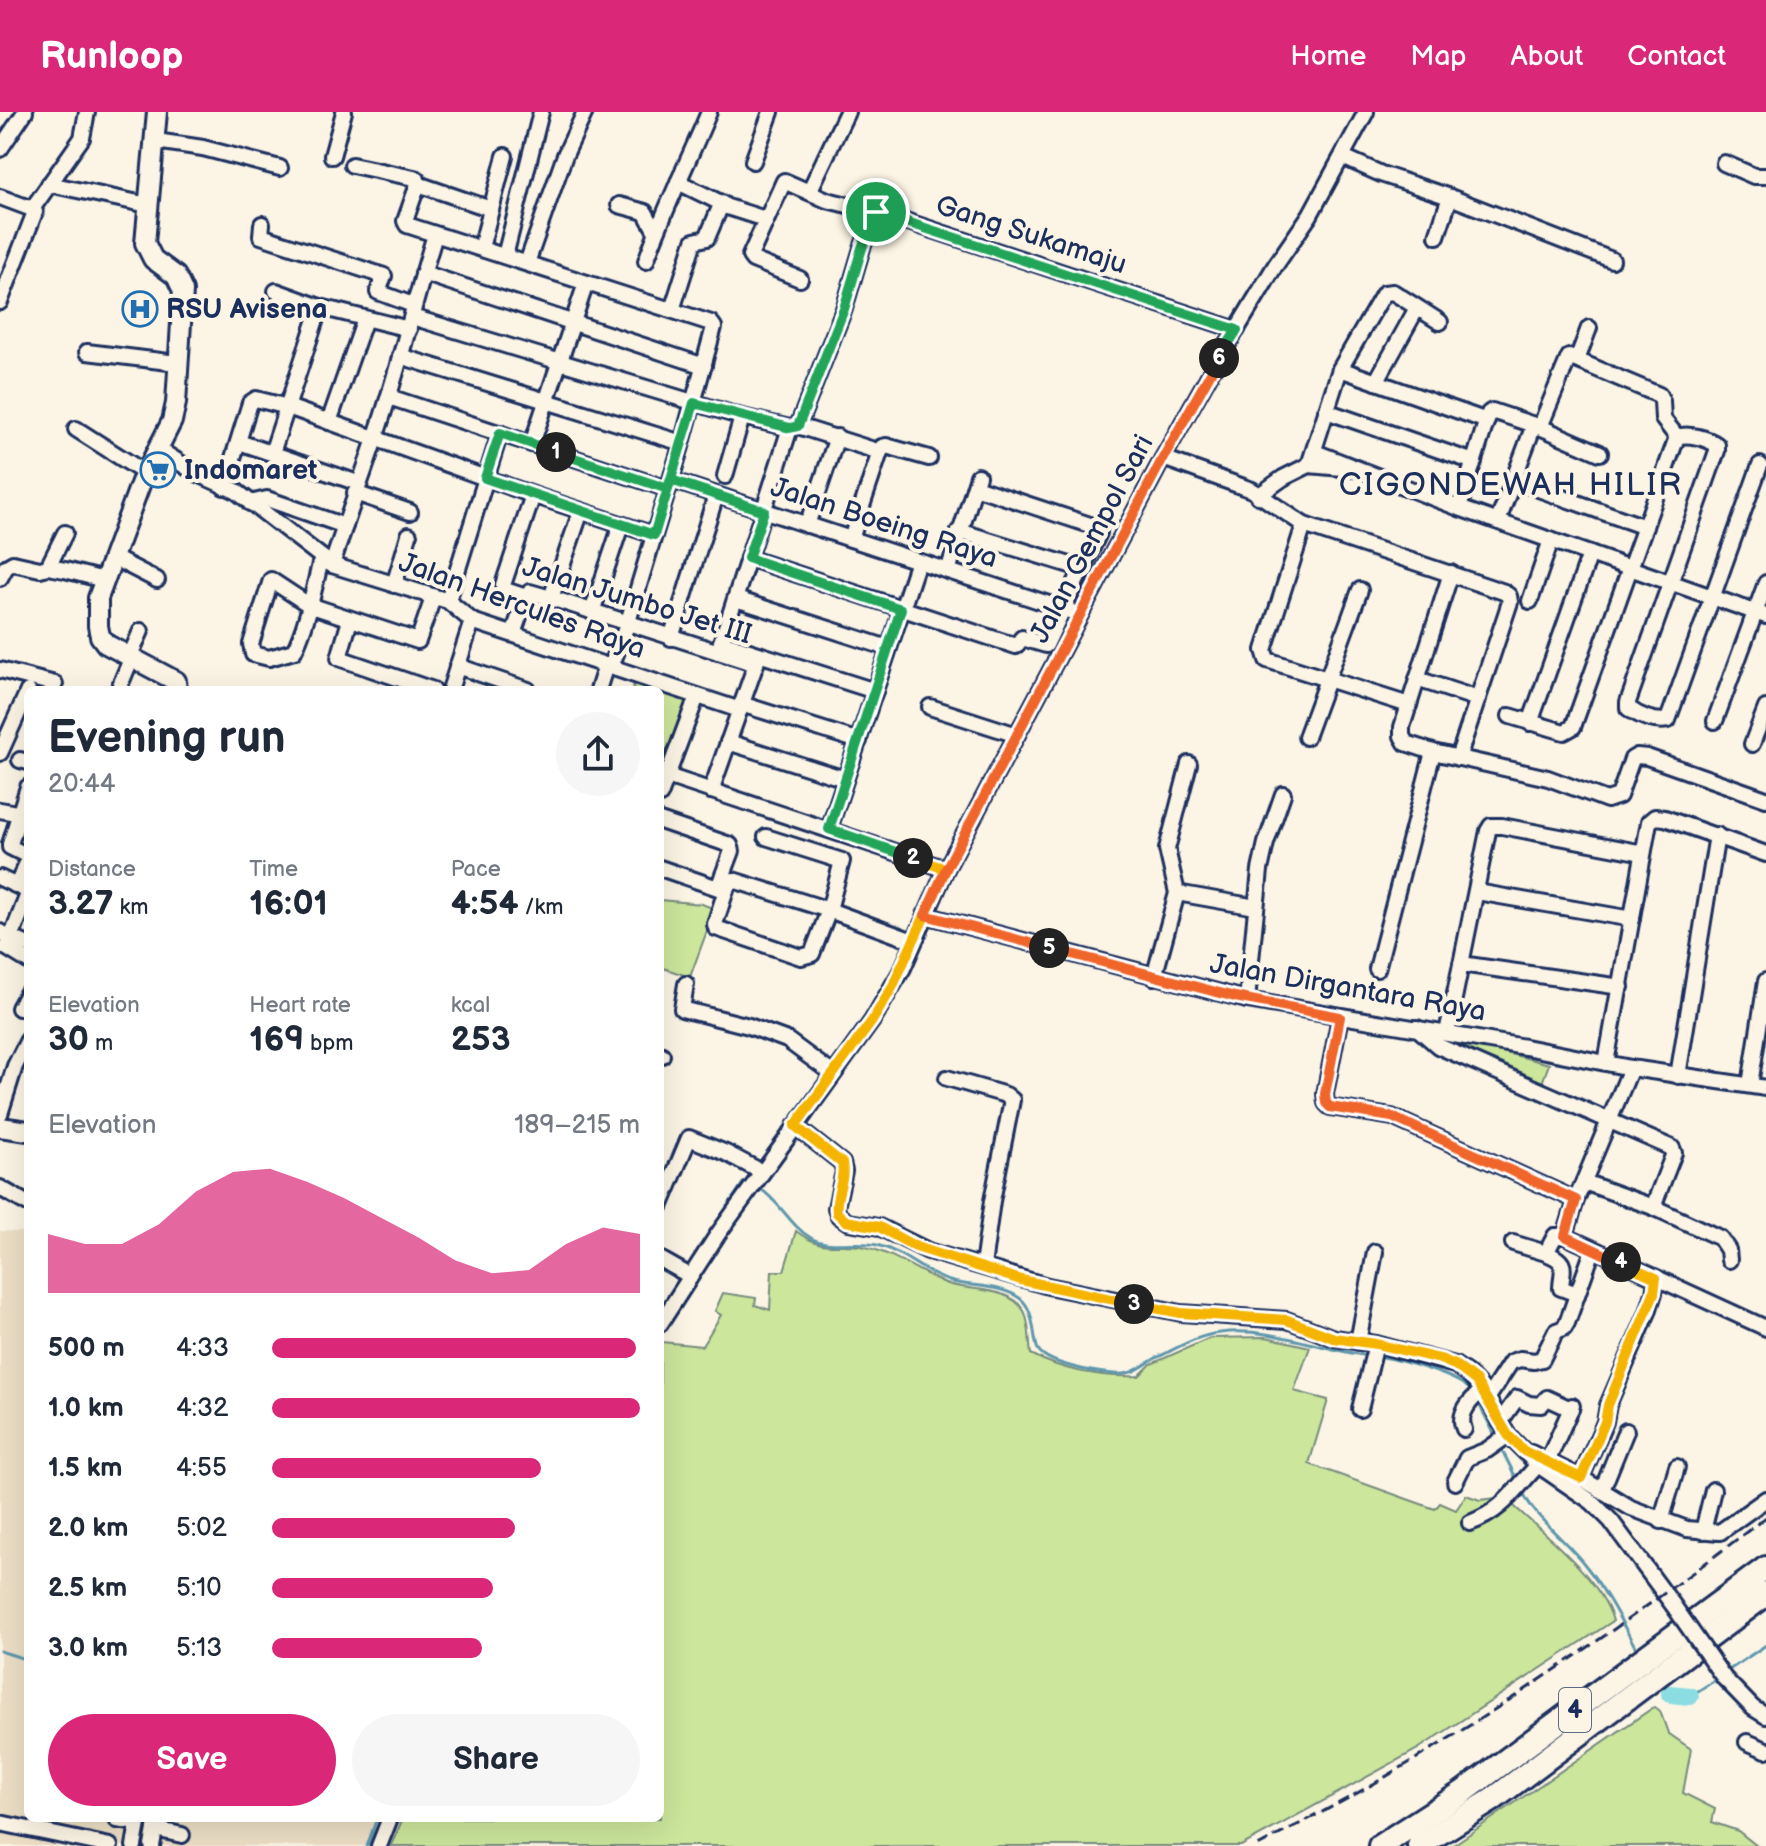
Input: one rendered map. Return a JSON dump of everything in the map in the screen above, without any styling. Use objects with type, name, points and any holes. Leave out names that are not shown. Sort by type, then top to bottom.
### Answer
[{"type":"highway","name":"4","points":[[1380,1846],[1462,1793],[1766,1568]]},
{"type":"highway","name":"4","points":[[1419,1846],[1492,1800],[1766,1594]]},
{"type":"main road","points":[[157,112],[144,236],[153,259],[176,276],[183,291],[174,411],[145,473],[112,557],[97,608],[100,636],[106,644],[131,654],[176,681],[177,686]]},
{"type":"main road","points":[[0,1127],[24,1130]]},
{"type":"street","points":[[0,149],[25,112]]},
{"type":"street","points":[[32,209],[82,138],[87,112]]},
{"type":"street","points":[[332,156],[344,112]]},
{"type":"street","points":[[505,256],[541,112]]},
{"type":"street","points":[[527,263],[565,155],[585,112]]},
{"type":"street","points":[[646,261],[709,112]]},
{"type":"street","points":[[753,161],[771,112]]},
{"type":"street","points":[[809,192],[847,112]]},
{"type":"street","name":"Jalan Gempol Sari","points":[[664,1316],[685,1273],[748,1193],[872,1021],[892,988],[947,866],[1017,735],[1073,612],[1275,266],[1310,215],[1366,112]]},
{"type":"street","points":[[156,141],[203,148],[280,168]]},
{"type":"street","points":[[481,248],[505,156]]},
{"type":"street","points":[[1343,157],[1612,260]]},
{"type":"street","points":[[1724,163],[1754,176],[1766,172]]},
{"type":"street","points":[[352,165],[417,179],[405,223],[713,325],[694,403],[627,625],[600,686]]},
{"type":"street","name":"Gang Sukamaju","points":[[765,219],[784,181],[842,205],[876,212],[1237,330]]},
{"type":"street","points":[[678,182],[723,204],[765,219],[750,253],[751,259],[800,279]]},
{"type":"street","points":[[49,184],[148,205]]},
{"type":"street","points":[[418,184],[491,209]]},
{"type":"street","points":[[0,197],[35,212],[0,302]]},
{"type":"street","points":[[1437,236],[1450,197]]},
{"type":"street","points":[[672,310],[694,241],[707,238],[723,204]]},
{"type":"street","points":[[619,205],[645,212],[656,232]]},
{"type":"street","points":[[720,647],[794,427],[844,309],[876,212]]},
{"type":"street","points":[[262,224],[261,236],[384,276],[378,292],[412,317],[742,417],[837,437],[880,452]]},
{"type":"street","points":[[435,235],[389,397],[345,526],[309,605],[297,648],[292,653],[264,658],[253,654],[251,644],[271,580],[309,605],[419,641],[440,599],[500,433]]},
{"type":"street","points":[[423,273],[704,366]]},
{"type":"street","points":[[532,444],[586,283]]},
{"type":"street","points":[[276,291],[365,319],[412,317]]},
{"type":"street","points":[[1312,458],[1340,369],[1384,293],[1393,292],[1440,322]]},
{"type":"street","points":[[272,453],[321,306]]},
{"type":"street","points":[[1376,382],[1417,308]]},
{"type":"street","points":[[329,422],[365,319]]},
{"type":"street","points":[[1577,360],[1589,328]]},
{"type":"street","points":[[87,352],[177,363]]},
{"type":"street","points":[[400,356],[682,443]]},
{"type":"street","points":[[1498,521],[1566,358],[1659,395],[1663,419],[1682,436],[1717,445],[1628,702],[1628,708],[1632,711],[1656,722],[1668,720],[1760,482],[1760,465]]},
{"type":"street","points":[[1340,369],[1487,421]]},
{"type":"street","name":"Jalan Boeing Raya","points":[[389,397],[532,444],[669,485],[719,496],[1073,612]]},
{"type":"street","points":[[224,487],[252,401],[256,399],[288,407],[654,535]]},
{"type":"street","points":[[1326,411],[1474,462]]},
{"type":"street","points":[[1459,508],[1492,411],[1600,453]]},
{"type":"street","points":[[725,476],[742,417]]},
{"type":"street","points":[[76,429],[145,473]]},
{"type":"street","points":[[1510,716],[1564,732],[1573,727],[1645,527],[1682,436]]},
{"type":"street","points":[[807,525],[837,437]]},
{"type":"street","points":[[239,442],[410,512]]},
{"type":"street","points":[[851,539],[882,447],[929,458]]},
{"type":"street","name":"Jalan Hercules Raya","points":[[158,449],[196,473],[236,491],[327,562],[440,599],[472,621],[697,696],[859,741]]},
{"type":"street","points":[[1258,496],[1312,458],[1342,460],[1358,470],[1459,508],[1761,614]]},
{"type":"street","points":[[1162,461],[1249,496],[1258,496],[1304,525],[1451,573],[1509,596],[1510,602],[1458,758]]},
{"type":"street","points":[[1513,480],[1645,527]]},
{"type":"street","points":[[748,558],[1016,646],[1022,638],[1046,645],[1073,612],[1083,569],[1099,533],[1096,526],[977,481],[948,571]]},
{"type":"street","name":"Jalan Jumbo Jet III","points":[[533,495],[503,587],[526,597],[530,592],[674,639],[720,647],[874,694]]},
{"type":"street","points":[[674,639],[719,496]]},
{"type":"street","points":[[250,503],[267,499],[345,526]]},
{"type":"street","points":[[551,598],[581,511]]},
{"type":"street","points":[[592,612],[621,525]]},
{"type":"street","points":[[1304,525],[1264,655],[1271,662],[1409,705]]},
{"type":"street","points":[[959,531],[1083,569]]},
{"type":"street","points":[[48,567],[65,533]]},
{"type":"street","points":[[394,585],[409,535]]},
{"type":"street","points":[[1530,601],[1551,540]]},
{"type":"street","points":[[1530,723],[1590,554]]},
{"type":"street","points":[[112,557],[157,580]]},
{"type":"street","points":[[830,825],[918,561]]},
{"type":"street","points":[[0,578],[6,567],[13,563],[40,569],[48,567],[104,580]]},
{"type":"street","points":[[1451,573],[1409,705],[1402,736],[1406,743],[1548,778],[1607,800],[1619,796],[1632,759],[1637,756],[1766,799]]},
{"type":"street","points":[[1715,721],[1761,614],[1766,583]]},
{"type":"street","points":[[1306,737],[1360,590]]},
{"type":"street","points":[[513,634],[526,597]]},
{"type":"street","points":[[736,599],[888,648]]},
{"type":"street","points":[[350,620],[339,658],[421,686]]},
{"type":"street","points":[[451,686],[472,621]]},
{"type":"street","points":[[120,686],[141,631]]},
{"type":"street","points":[[712,788],[757,660]]},
{"type":"street","points":[[457,666],[497,685]]},
{"type":"street","points":[[0,670],[55,684]]},
{"type":"street","points":[[1417,679],[1478,699]]},
{"type":"street","points":[[664,784],[697,696]]},
{"type":"street","points":[[0,753],[24,700]]},
{"type":"street","points":[[930,707],[1017,735]]},
{"type":"street","points":[[1752,744],[1765,715]]},
{"type":"street","points":[[728,742],[845,779]]},
{"type":"street","points":[[1377,969],[1433,752]]},
{"type":"street","points":[[1154,977],[1177,893],[1167,849],[1189,764]]},
{"type":"street","points":[[667,776],[830,825],[947,866]]},
{"type":"street","points":[[1247,1000],[1266,843],[1283,794]]},
{"type":"street","points":[[0,810],[24,815],[10,846],[24,856]]},
{"type":"street","points":[[1606,1063],[1649,822],[1655,817],[1665,818],[1766,854]]},
{"type":"street","points":[[664,822],[730,845],[732,851],[721,886],[714,888],[664,869]]},
{"type":"street","points":[[1447,1033],[1491,826],[1643,853]]},
{"type":"street","points":[[1678,1076],[1717,835]]},
{"type":"street","points":[[766,837],[842,861],[829,910],[812,954],[801,957],[715,926],[731,880],[829,910],[913,941]]},
{"type":"street","points":[[0,878],[24,890],[6,934],[7,948],[24,959]]},
{"type":"street","points":[[1477,892],[1632,919]]},
{"type":"street","points":[[1177,893],[1256,907]]},
{"type":"street","name":"Jalan Dirgantara Raya","points":[[925,915],[1247,1000],[1678,1076],[1766,1088]]},
{"type":"street","points":[[6,934],[24,943]]},
{"type":"street","points":[[1461,964],[1621,987]]},
{"type":"street","points":[[1750,1085],[1766,981]]},
{"type":"street","points":[[686,984],[682,1009],[749,1026],[787,1040],[833,1074]]},
{"type":"street","points":[[19,1008],[24,999]]},
{"type":"street","points":[[1340,1017],[1325,1094],[1330,1107],[1392,1117],[1576,1200]]},
{"type":"street","points":[[1417,1028],[1438,1046],[1674,1149],[1653,1207]]},
{"type":"street","points":[[0,1114],[24,1048]]},
{"type":"street","points":[[1565,1236],[1576,1200],[1631,1068]]},
{"type":"street","points":[[947,1078],[1006,1095],[1012,1100],[983,1266]]},
{"type":"street","points":[[795,1126],[842,1163],[844,1171],[836,1208],[844,1220],[879,1227],[916,1247],[1035,1283],[1181,1313],[1287,1320],[1375,1349],[1455,1365],[1467,1373],[1501,1436],[1543,1463],[1611,1521],[1724,1678],[1753,1708],[1766,1716]]},
{"type":"street","points":[[664,1197],[689,1138],[726,1153],[760,1175]]},
{"type":"street","points":[[1584,1182],[1653,1207],[1720,1238],[1728,1250],[1729,1260]]},
{"type":"street","points":[[0,1188],[24,1202]]},
{"type":"street","points":[[1546,1253],[1555,1236],[1565,1236],[1766,1328]]},
{"type":"street","points":[[1513,1243],[1559,1258],[1563,1265],[1561,1288],[1577,1294]]},
{"type":"street","points":[[1464,1429],[1461,1422],[1511,1362],[1542,1359],[1556,1331],[1571,1328],[1577,1294],[1593,1250]]},
{"type":"street","points":[[1358,1342],[1375,1252]]},
{"type":"street","points":[[664,1261],[685,1273]]},
{"type":"street","points":[[1581,1478],[1650,1305],[1656,1278]]},
{"type":"street","points":[[1360,1409],[1375,1349]]},
{"type":"street","points":[[1455,1482],[1467,1458],[1501,1436],[1517,1398],[1541,1405],[1547,1398],[1571,1408],[1543,1463],[1522,1481],[1497,1511],[1470,1523]]},
{"type":"street","points":[[1602,1490],[1626,1431]]},
{"type":"street","points":[[1543,1463],[1581,1478],[1631,1508],[1687,1529],[1720,1532],[1766,1499]]},
{"type":"street","points":[[1661,1521],[1677,1467]]},
{"type":"street","points":[[1703,1531],[1713,1490]]},
{"type":"street","points":[[1747,1742],[1766,1750]]},
{"type":"street","points":[[134,1846],[138,1822]]},
{"type":"street","points":[[379,1846],[388,1822]]},
{"type":"street","points":[[0,1823],[110,1846]]},
{"type":"street","points":[[152,1846],[156,1823],[182,1835]]},
{"type":"shaded area","points":[[0,1231],[24,1234],[24,1822],[374,1822],[365,1846],[0,1846]]},
{"type":"green space","points":[[635,681],[650,686],[633,686]]},
{"type":"green space","points":[[664,690],[690,699],[664,772]]},
{"type":"green space","points":[[664,900],[702,904],[715,909],[690,977],[664,968]]},
{"type":"green space","points":[[1436,1035],[1549,1064],[1542,1083]]},
{"type":"green space","points":[[796,1231],[823,1244],[855,1245],[877,1250],[945,1283],[1009,1297],[1026,1316],[1031,1354],[1056,1365],[1111,1376],[1139,1376],[1151,1364],[1210,1338],[1266,1337],[1310,1347],[1294,1391],[1328,1400],[1309,1464],[1435,1509],[1440,1503],[1456,1510],[1466,1495],[1480,1500],[1504,1497],[1582,1571],[1606,1604],[1613,1621],[1418,1749],[1241,1846],[391,1846],[401,1822],[664,1822],[664,1342],[702,1346],[721,1315],[715,1311],[723,1293],[756,1298],[755,1305],[770,1310],[772,1271],[784,1271]]},
{"type":"green space","points":[[1654,1707],[1660,1711],[1668,1733],[1691,1749],[1683,1793],[1715,1809],[1712,1822],[1738,1831],[1757,1846],[1452,1846]]},
{"type":"waterway","points":[[686,1269],[743,1183],[748,1183]]},
{"type":"waterway","points":[[759,1188],[804,1233],[818,1241],[877,1245],[943,1279],[999,1289],[1016,1296],[1029,1311],[1037,1347],[1041,1353],[1059,1363],[1106,1373],[1127,1373],[1196,1339],[1239,1332],[1277,1336],[1370,1356]]},
{"type":"waterway","points":[[664,1303],[682,1275]]},
{"type":"waterway","points":[[1377,1356],[1457,1380],[1473,1393]]},
{"type":"waterway","points":[[1477,1400],[1497,1439]]},
{"type":"waterway","points":[[1500,1446],[1518,1482]]},
{"type":"waterway","points":[[1521,1489],[1534,1510],[1593,1575],[1637,1650]]},
{"type":"waterway","points":[[1726,1672],[1766,1645]]},
{"type":"waterway","points":[[0,1651],[24,1659]]},
{"type":"waterway","points":[[1690,1696],[1717,1679]]},
{"type":"waterway","points":[[1670,1694],[1690,1696]]},
{"type":"waterway","points":[[367,1846],[376,1822]]},
{"type":"railway","points":[[1258,1846],[1375,1783],[1525,1689],[1623,1623],[1766,1517]]},
{"type":"place","name":"RSU Avisena","points":[[140,309]]},
{"type":"place","name":"Indomaret","points":[[158,470]]},
{"type":"district","name":"CIGONDEWAH HILIR","points":[[1511,485]]},
{"type":"route","points":[[876,212],[844,309],[798,426],[790,428],[694,403],[671,480],[654,535],[485,478],[500,433],[668,489],[671,480],[764,511],[748,558],[901,609],[829,829],[946,869],[913,941],[903,968],[892,988],[872,1021],[795,1126],[842,1163],[844,1171],[837,1213],[846,1221],[879,1227],[916,1247],[1021,1280],[1181,1313],[1287,1320],[1334,1338],[1440,1359],[1455,1365],[1476,1381],[1508,1435],[1524,1451],[1581,1478],[1650,1305],[1656,1278],[1567,1239],[1564,1232],[1576,1200],[1392,1117],[1330,1107],[1325,1094],[1340,1017],[1235,997],[925,915],[946,869],[1163,458],[1237,330],[876,212]]}]
